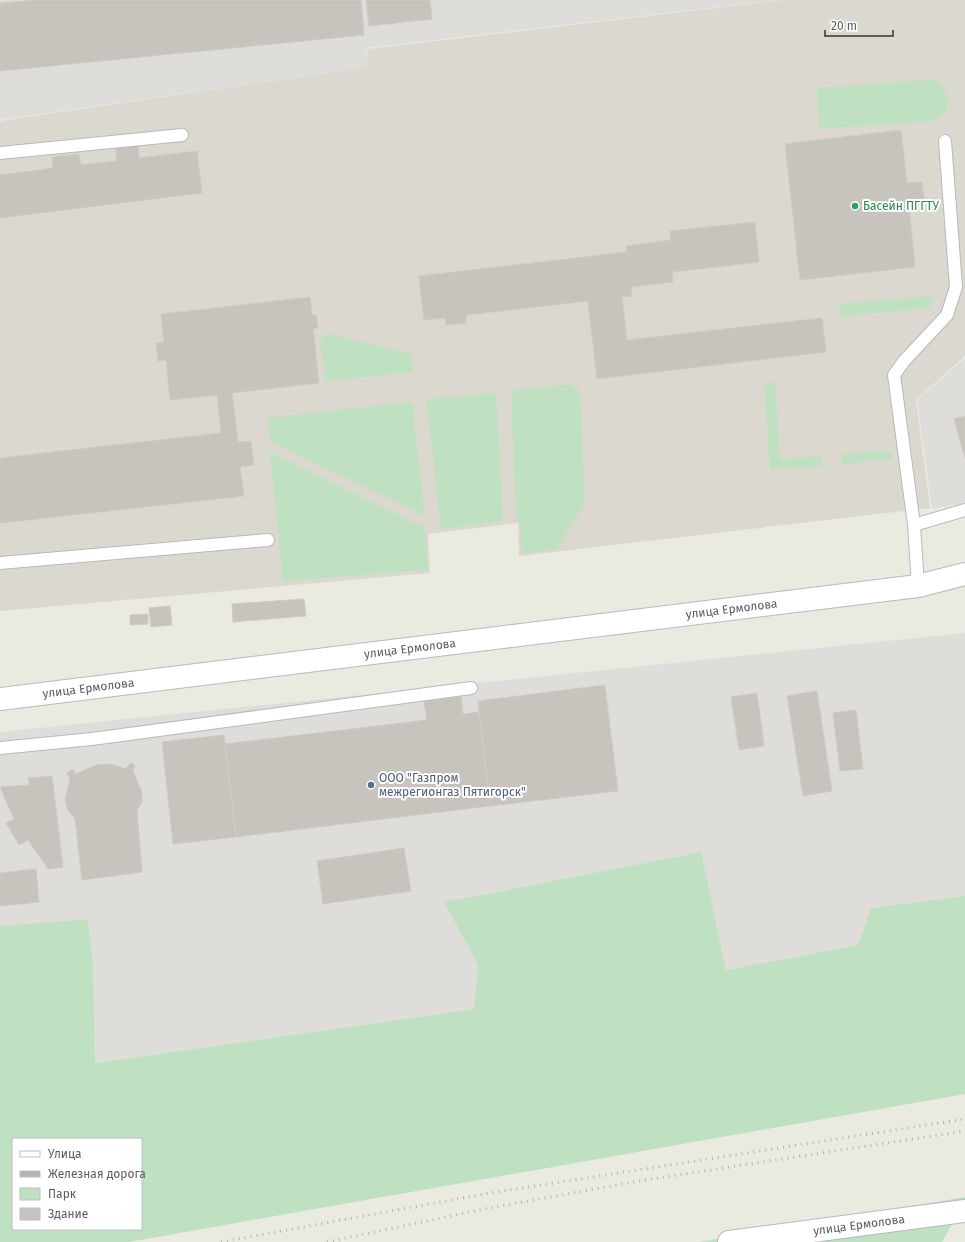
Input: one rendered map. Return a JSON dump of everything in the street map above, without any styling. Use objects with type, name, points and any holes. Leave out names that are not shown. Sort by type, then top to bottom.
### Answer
[{"type":"main road","name":"улица Ермолова","points":[[0,699],[918,586],[965,574]]},
{"type":"main road","name":"улица Ермолова","points":[[819,598],[965,590]]},
{"type":"main road","name":"улица Ермолова","points":[[729,1242],[965,1211]]},
{"type":"lane","points":[[0,153],[182,135]]},
{"type":"lane","points":[[918,586],[914,525],[894,375],[909,356],[947,315],[956,287],[944,141]]},
{"type":"lane","points":[[914,525],[965,510]]},
{"type":"lane","points":[[0,563],[268,540]]},
{"type":"lane","points":[[0,748],[100,738],[471,688]]},
{"type":"shaded area","points":[[0,0],[779,0],[366,48],[367,67],[0,120]]},
{"type":"shaded area","points":[[783,0],[965,0],[965,356],[916,400],[930,508],[519,556],[518,523],[428,534],[430,573],[0,611],[0,121],[367,67],[367,49]]},
{"type":"shaded area","points":[[965,358],[965,503],[932,509],[917,400]]},
{"type":"shaded area","points":[[965,633],[965,896],[871,908],[858,945],[726,970],[700,852],[444,902],[478,965],[474,1009],[95,1063],[93,962],[88,919],[0,926],[0,732]]},
{"type":"green space","points":[[930,80],[943,87],[948,99],[948,106],[945,112],[933,121],[819,129],[817,88]]},
{"type":"green space","points":[[929,296],[932,300],[930,308],[840,316],[839,304]]},
{"type":"green space","points":[[325,333],[411,354],[413,372],[326,381],[320,343]]},
{"type":"green space","points":[[775,382],[780,459],[821,456],[822,466],[770,470],[764,383]]},
{"type":"green space","points":[[571,384],[580,391],[585,503],[557,549],[521,554],[520,521],[516,521],[511,391]]},
{"type":"green space","points":[[496,393],[503,521],[441,529],[426,399]]},
{"type":"green space","points":[[412,402],[425,516],[270,441],[267,418]]},
{"type":"green space","points":[[884,450],[892,452],[892,459],[842,464],[841,454]]},
{"type":"green space","points":[[270,452],[425,528],[428,570],[283,581]]},
{"type":"green space","points":[[701,852],[726,970],[858,945],[871,908],[965,896],[965,1094],[129,1242],[0,1242],[0,926],[88,919],[93,962],[95,1063],[474,1009],[478,965],[444,902]]},
{"type":"green space","points":[[965,1197],[965,1214],[959,1212],[942,1242],[698,1242]]},
{"type":"building","points":[[35,0],[361,0],[364,35],[0,71],[0,3]]},
{"type":"building","points":[[366,0],[430,0],[432,19],[369,26]]},
{"type":"building","name":"Басейн ПГГТУ","points":[[901,130],[907,183],[922,182],[925,205],[909,207],[915,267],[800,280],[785,144]]},
{"type":"building","points":[[138,143],[139,158],[197,151],[202,193],[0,218],[0,175],[53,168],[52,157],[79,154],[81,165],[117,161],[115,145]]},
{"type":"building","points":[[755,222],[759,262],[672,272],[673,282],[631,287],[632,296],[622,297],[627,340],[822,318],[826,352],[597,379],[588,301],[466,315],[466,323],[446,325],[445,318],[424,320],[419,276],[627,252],[626,246],[671,240],[670,231]]},
{"type":"building","points":[[310,297],[312,315],[316,315],[318,328],[313,329],[319,383],[232,393],[238,442],[251,441],[254,465],[240,467],[244,496],[0,523],[0,458],[221,433],[217,395],[170,400],[166,360],[158,361],[156,343],[164,342],[161,314]]},
{"type":"building","points":[[965,416],[965,458],[954,419]]},
{"type":"building","points":[[304,599],[306,616],[233,622],[232,604]]},
{"type":"building","points":[[170,606],[172,625],[151,627],[149,608]]},
{"type":"building","points":[[148,614],[148,624],[130,625],[130,615]]},
{"type":"building","points":[[605,685],[618,791],[490,806],[478,701]]},
{"type":"building","points":[[817,691],[832,791],[803,796],[787,696]]},
{"type":"building","points":[[757,693],[764,746],[739,750],[731,697]]},
{"type":"building","points":[[461,697],[463,714],[479,712],[490,806],[236,837],[225,744],[427,720],[424,701]]},
{"type":"building","points":[[856,710],[863,769],[840,771],[833,713]]},
{"type":"building","points":[[224,735],[236,837],[173,844],[162,742]]},
{"type":"building","points":[[130,763],[135,765],[133,771],[142,792],[142,802],[137,810],[142,872],[82,880],[75,818],[68,811],[65,800],[70,779],[67,773],[72,769],[76,774],[96,765],[105,764],[115,765],[126,769]]},
{"type":"building","points":[[52,776],[63,867],[48,869],[28,840],[19,845],[6,823],[14,819],[0,787],[30,785],[28,778]]},
{"type":"building","points":[[404,848],[411,891],[323,904],[317,861]]},
{"type":"building","points":[[36,869],[39,902],[0,906],[0,873]]},
{"type":"railway","points":[[221,1242],[490,1193],[965,1119]]},
{"type":"railway","points":[[327,1242],[489,1208],[645,1180],[965,1131]]},
{"type":"place","name":"Басейн ПГГТУ","points":[[855,206]]},
{"type":"place","name":"ООО \"Газпром межрегионгаз Пятигорск\"","points":[[371,785]]}]
